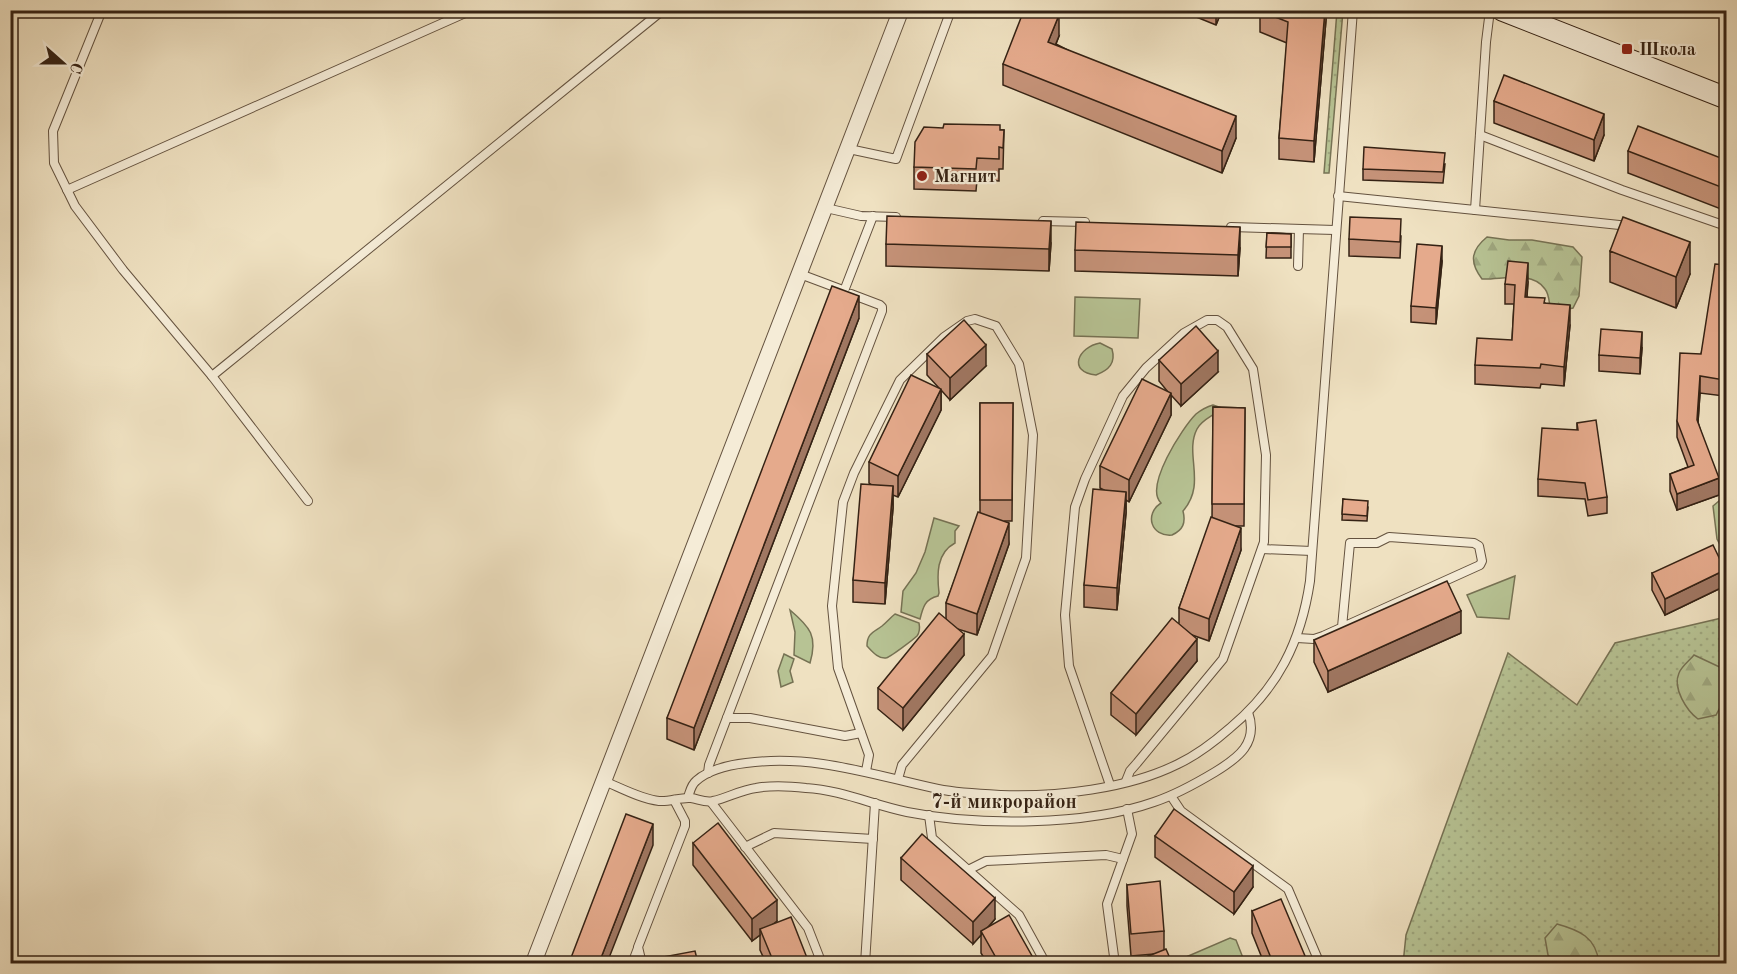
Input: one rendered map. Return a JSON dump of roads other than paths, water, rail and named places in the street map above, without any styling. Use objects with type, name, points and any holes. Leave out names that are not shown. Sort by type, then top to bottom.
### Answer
[{"type":"main road","points":[[1502,10],[1726,98]]},
{"type":"street","points":[[533,963],[902,10]]},
{"type":"lane","points":[[102,10],[53,131],[54,163],[75,206],[123,270],[212,376],[308,501]]},
{"type":"lane","points":[[67,190],[472,10]]},
{"type":"lane","points":[[212,376],[663,10]]},
{"type":"lane","points":[[849,149],[896,159],[951,10]]},
{"type":"lane","points":[[688,797],[694,783],[708,773],[738,764],[793,760],[825,763],[866,771],[939,789],[1002,795],[1048,794],[1110,785],[1179,764],[1210,745],[1263,696],[1283,667],[1297,638],[1306,604],[1312,551],[1353,10]]},
{"type":"lane","points":[[1475,210],[1490,10]]},
{"type":"lane","points":[[1480,135],[1622,190],[1726,226]]},
{"type":"lane","points":[[1338,196],[1637,227]]},
{"type":"lane","points":[[826,208],[861,216],[906,217]]},
{"type":"lane","points":[[844,291],[873,216]]},
{"type":"lane","points":[[1035,221],[1093,223]]},
{"type":"lane","points":[[1219,226],[1335,230]]},
{"type":"lane","points":[[1298,266],[1299,229]]},
{"type":"lane","points":[[708,773],[709,765],[882,311],[880,305],[800,274]]},
{"type":"lane","points":[[866,771],[869,755],[838,668],[832,606],[843,502],[854,473],[900,380],[944,337],[967,321],[975,319],[999,328],[1019,364],[1033,435],[1026,558],[992,656],[902,765],[898,779]]},
{"type":"lane","points":[[1110,785],[1069,666],[1065,615],[1075,507],[1085,479],[1123,396],[1153,361],[1184,333],[1211,319],[1223,322],[1253,369],[1266,455],[1262,549],[1223,659],[1132,769],[1126,782]]},
{"type":"lane","points":[[1297,638],[1314,639],[1342,627],[1480,565],[1482,561],[1479,546],[1474,543],[1389,537],[1377,543],[1350,543],[1342,627]]},
{"type":"lane","points":[[1262,549],[1312,551]]},
{"type":"lane","points":[[604,781],[654,800],[688,797],[711,802],[756,788],[783,786],[845,794],[929,815],[1014,822],[1062,819],[1127,809],[1171,796],[1231,762],[1245,749],[1251,736],[1252,722],[1248,712]]},
{"type":"lane","points":[[727,718],[750,718],[845,736],[861,733]]},
{"type":"lane","points":[[1171,796],[1181,810],[1288,889],[1320,963]]},
{"type":"lane","points":[[632,963],[685,826],[685,821],[674,800]]},
{"type":"lane","points":[[711,802],[808,928],[822,963]]},
{"type":"lane","points":[[866,963],[875,803]]},
{"type":"lane","points":[[1115,963],[1107,904],[1132,834],[1127,809]]},
{"type":"lane","points":[[929,815],[932,838],[1019,915],[1046,963]]},
{"type":"lane","points":[[745,847],[774,833],[873,839]]},
{"type":"lane","points":[[968,870],[986,861],[1106,855],[1123,859]]},
{"type":"lane","points":[[638,947],[642,963]]},
{"type":"place","name":"Школа","points":[[1627,49]]},
{"type":"place","name":"Магнит","points":[[922,176]]},
{"type":"district","name":"7-й микрорайон","points":[[1004,801]]}]
